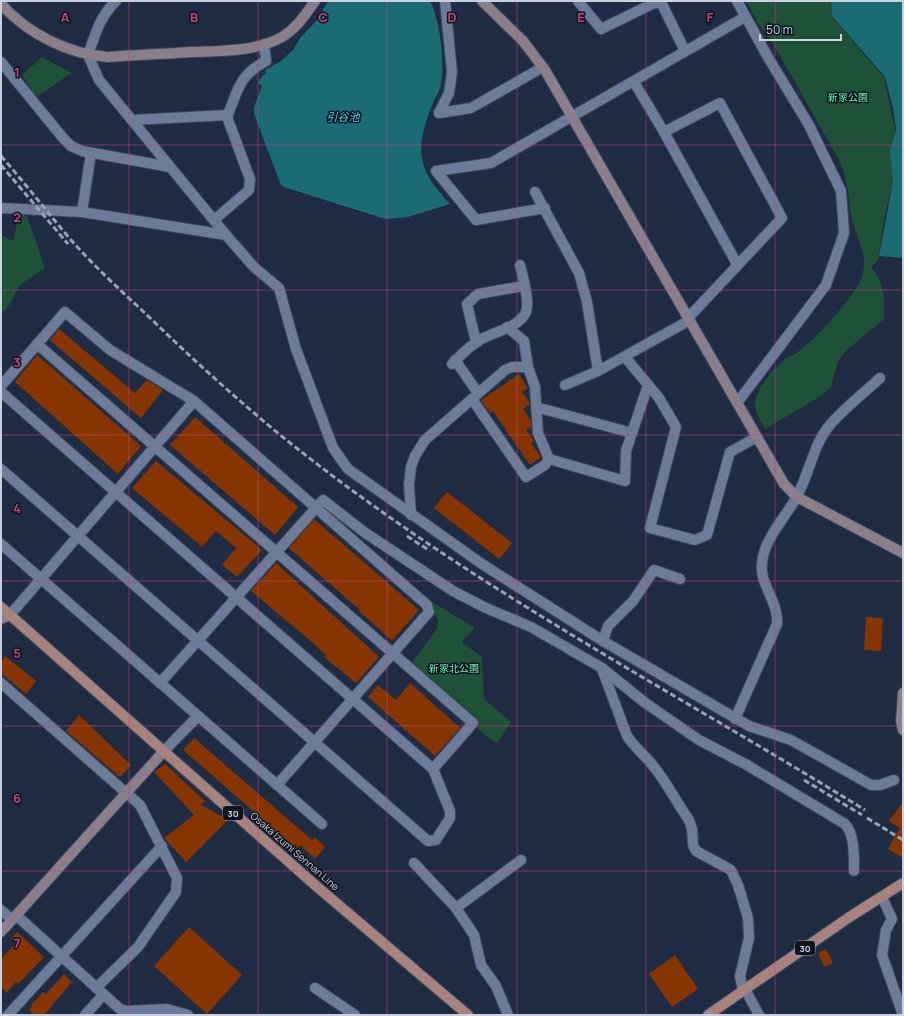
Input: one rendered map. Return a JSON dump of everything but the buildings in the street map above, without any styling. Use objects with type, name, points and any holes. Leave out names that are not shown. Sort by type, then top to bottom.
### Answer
[{"type":"main road","name":"Osaka Izumi Sennan Line","points":[[1,607],[5,617],[468,1015]]},
{"type":"main road","name":"30","points":[[708,1015],[903,883]]},
{"type":"street","points":[[116,1],[108,9],[99,23],[88,55],[99,80],[226,235],[254,267],[279,288],[296,349],[333,448],[340,461],[348,469],[411,515],[482,564],[603,641],[735,718],[749,726],[791,740],[871,785],[880,786],[894,780]]},
{"type":"street","points":[[3,3],[23,24],[39,34],[88,55],[108,57],[233,50],[264,44],[293,29],[303,19],[315,1]]},
{"type":"street","points":[[445,1],[452,72],[449,93],[439,113],[471,108],[543,67]]},
{"type":"street","points":[[482,1],[523,40],[543,67],[738,402],[784,484],[797,497],[903,553]]},
{"type":"street","points":[[578,1],[602,29],[661,1],[685,51]]},
{"type":"street","points":[[737,1],[809,125],[841,191],[844,233],[826,285],[738,402]]},
{"type":"street","points":[[545,208],[476,220],[436,171],[492,163],[572,115],[634,82],[745,17]]},
{"type":"street","points":[[214,220],[249,190],[250,179],[228,115],[244,76],[254,67],[266,61],[264,44]]},
{"type":"street","points":[[1,62],[63,138],[72,146],[82,151],[91,153],[170,167]]},
{"type":"street","points":[[634,82],[664,132],[737,264]]},
{"type":"street","points":[[565,385],[625,358],[689,319],[737,264],[782,218],[720,103],[664,132]]},
{"type":"street","points":[[132,120],[228,115]]},
{"type":"street","points":[[82,212],[91,153]]},
{"type":"street","points":[[535,192],[579,273],[587,302],[598,371]]},
{"type":"street","points":[[1,208],[82,212],[226,235]]},
{"type":"street","points":[[507,328],[524,341],[528,367],[534,387],[538,433],[548,459],[545,465],[526,477],[454,362],[465,350],[476,342],[518,322],[525,314],[527,302],[520,265]]},
{"type":"street","points":[[476,342],[468,304],[478,294],[524,286]]},
{"type":"street","points":[[1,386],[66,312],[110,350],[194,401],[427,605],[429,612],[277,784]]},
{"type":"street","points":[[37,344],[473,723],[433,769]]},
{"type":"street","points":[[625,358],[659,398],[676,427],[650,528],[695,540],[707,535],[730,452],[757,437]]},
{"type":"street","points":[[411,515],[409,484],[415,456],[425,440],[505,370],[528,367]]},
{"type":"street","points":[[735,718],[777,624],[778,614],[763,577],[761,564],[764,550],[797,497],[822,436],[829,426],[880,378]]},
{"type":"street","points":[[548,459],[626,481],[626,451],[648,385]]},
{"type":"street","points":[[1,392],[433,769],[450,811],[450,818],[436,840],[428,841],[1,469]]},
{"type":"street","points":[[5,617],[41,579],[194,401]]},
{"type":"street","points":[[536,407],[632,434]]},
{"type":"street","points":[[160,682],[315,507],[323,500],[364,532],[453,591],[486,608],[531,627],[602,668],[644,702],[699,740],[747,765],[845,824],[850,829],[852,835],[854,871]]},
{"type":"street","points":[[1,544],[322,824]]},
{"type":"street","points":[[603,641],[608,626],[633,601],[654,570],[680,579]]},
{"type":"street","points":[[602,668],[628,736],[633,745],[642,752],[656,768],[689,820],[692,829],[693,845],[696,851],[731,870],[738,885],[748,918],[749,938],[740,976],[744,990],[759,1015]]},
{"type":"street","points":[[1,683],[140,805],[162,846],[176,878],[176,892],[138,947],[100,991],[85,1015]]},
{"type":"street","points":[[903,693],[901,721],[903,730]]},
{"type":"street","points":[[1,932],[163,752],[198,716]]},
{"type":"street","points":[[8,1015],[162,846]]},
{"type":"street","points":[[456,908],[521,860]]},
{"type":"street","points":[[414,863],[456,908],[474,935],[481,965],[496,986],[508,1015]]},
{"type":"street","points":[[882,897],[892,919],[885,936],[882,955],[903,1015]]},
{"type":"street","points":[[1,910],[14,917],[61,956],[100,991],[120,1012],[167,1009],[188,1015]]},
{"type":"street","points":[[315,988],[355,1015]]},
{"type":"green space","name":"新家公園","points":[[746,1],[830,1],[832,17],[884,77],[895,129],[890,150],[892,157],[893,184],[885,214],[878,260],[871,267],[882,286],[884,319],[846,351],[838,361],[831,387],[821,396],[765,429],[755,408],[755,401],[759,390],[771,373],[786,358],[795,354],[812,340],[843,307],[858,285],[864,268],[864,260],[861,245],[851,215],[846,182],[840,162],[773,43],[759,25]]},
{"type":"green space","points":[[42,57],[72,73],[36,97],[22,75]]},
{"type":"green space","points":[[19,214],[27,216],[45,268],[20,285],[8,307],[1,313],[1,235],[13,241]]},
{"type":"green space","name":"新家北公園","points":[[424,597],[475,628],[462,642],[482,657],[484,699],[511,722],[497,744],[478,729],[480,725],[411,664],[437,629],[438,620]]},
{"type":"water","name":"引谷池","points":[[328,1],[430,1],[437,19],[441,44],[442,79],[440,88],[426,121],[421,147],[422,158],[430,180],[450,204],[408,217],[385,219],[284,187],[280,183],[254,114],[254,107],[262,86],[258,83],[263,75],[266,74],[265,70],[281,61],[293,50],[301,37],[318,19]]},
{"type":"water","points":[[831,1],[903,1],[903,258],[879,256],[893,182],[890,150],[896,129],[893,108],[885,77],[832,16]]},
{"type":"railway","points":[[1,156],[71,240],[117,287],[194,360],[245,405],[279,434],[348,487],[419,538],[492,585],[865,810]]},
{"type":"railway","points":[[1,165],[68,244]]},
{"type":"railway","points":[[407,536],[430,551]]},
{"type":"railway","points":[[804,780],[862,815]]},
{"type":"railway","points":[[867,818],[903,840]]}]
